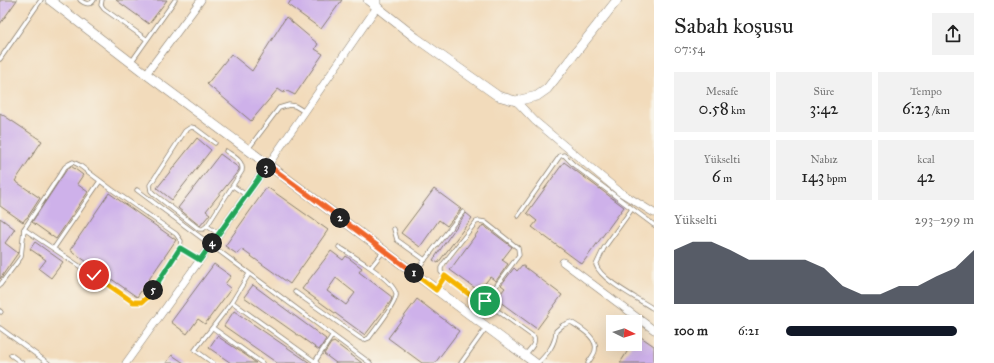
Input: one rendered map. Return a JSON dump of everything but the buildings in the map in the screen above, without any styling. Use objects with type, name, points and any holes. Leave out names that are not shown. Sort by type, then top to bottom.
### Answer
[{"type":"street","points":[[50,0],[146,74],[535,363]]},
{"type":"street","points":[[146,74],[201,0]]},
{"type":"street","points":[[368,0],[377,3],[416,38],[498,96],[516,101],[537,96],[547,89],[617,0]]},
{"type":"street","points":[[126,363],[305,112],[377,3]]},
{"type":"street","points":[[516,101],[566,152],[620,192],[654,213]]},
{"type":"street","points":[[563,262],[654,330]]},
{"type":"lane","points":[[0,59],[41,0]]},
{"type":"lane","points":[[80,0],[85,4],[92,3],[94,0]]},
{"type":"lane","points":[[102,0],[101,6],[104,9],[146,39]]},
{"type":"lane","points":[[131,62],[175,0]]},
{"type":"lane","points":[[248,150],[279,108],[289,105],[295,106],[305,112]]},
{"type":"lane","points":[[215,143],[195,128],[191,127],[185,131],[150,186],[151,191],[154,194],[199,229],[203,229],[207,226],[242,171],[242,163],[226,151]]},
{"type":"lane","points":[[518,216],[560,156],[566,152],[574,165],[654,225]]},
{"type":"lane","points":[[0,285],[21,257],[24,229],[65,167],[73,162],[80,164],[100,181],[176,234],[181,241],[180,248],[150,295],[142,302],[137,303],[133,302],[24,229]]},
{"type":"lane","points":[[54,248],[100,181]]},
{"type":"lane","points":[[233,186],[246,195]]},
{"type":"lane","points":[[137,190],[370,363]]},
{"type":"lane","points":[[632,209],[604,248],[596,264],[598,270],[606,279],[654,308]]},
{"type":"lane","points":[[414,273],[463,212]]},
{"type":"lane","points":[[476,222],[485,222],[518,248],[519,255],[485,301],[478,301],[445,276],[441,272],[441,268],[476,222]]},
{"type":"lane","points":[[207,226],[219,234]]},
{"type":"lane","points":[[394,229],[397,240],[425,260]]},
{"type":"lane","points":[[295,292],[364,340],[369,338],[394,303],[397,295],[396,289],[371,267],[339,247]]},
{"type":"lane","points":[[180,248],[200,260]]},
{"type":"lane","points":[[371,267],[384,251]]},
{"type":"lane","points":[[213,363],[195,350],[232,302],[249,274]]},
{"type":"lane","points":[[436,290],[445,276]]},
{"type":"lane","points":[[232,302],[316,363],[332,336]]},
{"type":"lane","points":[[491,306],[534,338],[535,341],[533,346],[525,356]]},
{"type":"lane","points":[[538,363],[552,348],[556,340],[556,331],[563,325],[571,322],[589,335],[594,341],[595,350],[588,363]]},
{"type":"lane","points":[[0,328],[48,363]]},
{"type":"lane","points":[[213,328],[262,363]]},
{"type":"lane","points":[[461,363],[487,328]]},
{"type":"lane","points":[[11,356],[22,363]]},
{"type":"route","points":[[94,275],[133,302],[142,302],[150,295],[180,248],[200,260],[268,165],[436,290],[445,276],[478,301],[485,301]]}]
